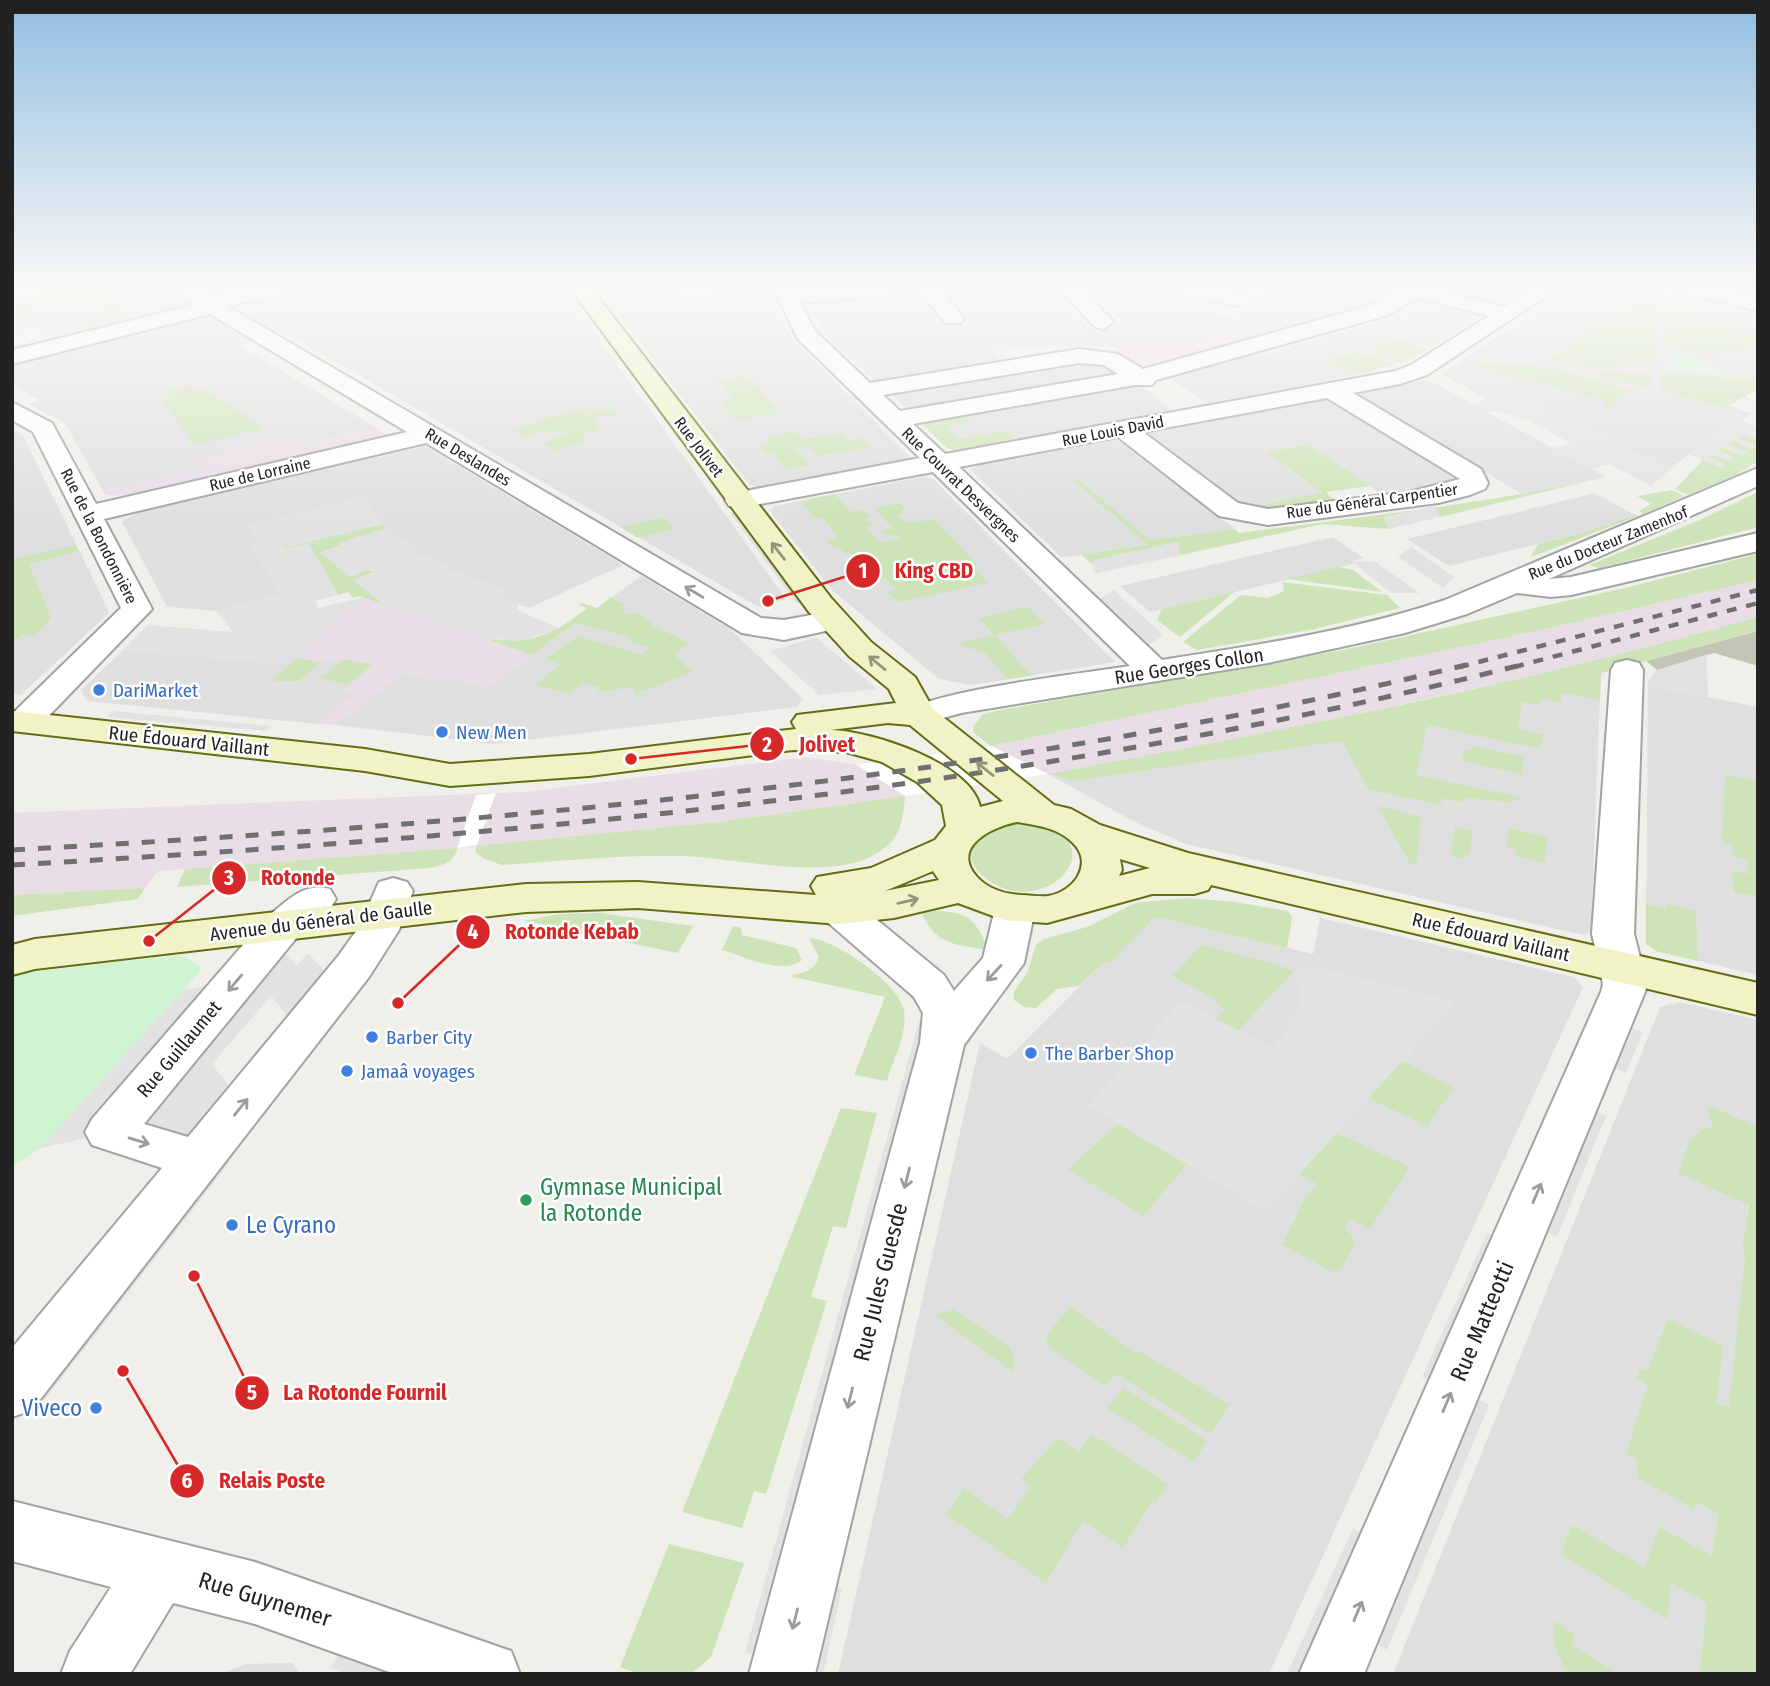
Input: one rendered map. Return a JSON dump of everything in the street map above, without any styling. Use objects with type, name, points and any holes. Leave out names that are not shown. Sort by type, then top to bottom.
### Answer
[{"type":"main road","name":"Rue Jolivet","points":[[639,367],[827,612],[860,649],[903,684],[919,715]]},
{"type":"main road","name":"Rue Édouard Vaillant","points":[[365,760],[512,760],[888,713],[919,715]]},
{"type":"main road","points":[[919,715],[1039,811]]},
{"type":"main road","name":"Rue Édouard Vaillant","points":[[18,722],[365,760],[450,775],[589,765],[793,739],[848,741],[895,754],[930,774],[960,801],[958,837]]},
{"type":"main road","points":[[1039,811],[1059,816],[1091,835],[1102,852],[1104,869],[1097,886],[1080,900],[1056,908],[1015,909],[981,899],[965,888],[954,875],[950,862],[958,837],[996,813],[1039,811]]},
{"type":"main road","name":"Rue Édouard Vaillant","points":[[1091,835],[1152,858],[1224,878],[1285,888],[1758,999]]},
{"type":"main road","name":"Avenue du Général de Gaulle","points":[[389,902],[452,883],[614,874],[776,884],[849,885],[887,877],[958,837]]},
{"type":"main road","name":"Rue Édouard Vaillant","points":[[1080,900],[1152,881],[1224,878]]},
{"type":"main road","name":"Avenue du Général de Gaulle","points":[[12,936],[389,902],[583,894],[839,910],[894,904],[965,888]]},
{"type":"main road","name":"Avenue du Général de Gaulle","points":[[12,960],[35,954],[300,912]]},
{"type":"street","name":"Rue Deslandes","points":[[314,367],[753,626],[784,630],[827,612]]},
{"type":"street","name":"Rue Couvrat Desvergnes","points":[[840,367],[1155,671]]},
{"type":"street","points":[[865,391],[1014,367]]},
{"type":"street","points":[[1123,367],[1198,415]]},
{"type":"street","points":[[894,420],[1140,377],[1177,367]]},
{"type":"street","name":"Rue Louis David","points":[[739,500],[1408,375],[1422,367]]},
{"type":"street","name":"Rue du Général Carpentier","points":[[1123,429],[1229,510],[1247,516],[1268,517],[1420,497],[1464,488],[1475,483],[1472,475],[1331,390]]},
{"type":"street","name":"Rue de la Bondonnière","points":[[12,409],[43,428],[137,609],[18,722]]},
{"type":"street","name":"Rue de Lorraine","points":[[88,514],[431,435]]},
{"type":"street","name":"Rue du Docteur Zamenhof","points":[[1456,607],[1678,514],[1758,476]]},
{"type":"street","points":[[1514,582],[1536,588],[1571,586],[1758,542]]},
{"type":"street","name":"Rue Georges Collon","points":[[919,715],[956,704],[1341,638],[1405,624],[1456,607]]},
{"type":"street","name":"Rue Matteotti","points":[[1331,1674],[1623,992],[1622,966],[1613,934],[1627,670]]},
{"type":"street","points":[[12,1391],[354,966],[389,902]]},
{"type":"street","name":"Rue Jules Guesde","points":[[782,1674],[942,1043],[960,1014],[1003,963],[1015,909]]},
{"type":"street","points":[[839,910],[929,986],[945,1013],[942,1043]]},
{"type":"street","name":"Rue Guillaumet","points":[[198,1160],[109,1132],[300,912]]},
{"type":"street","points":[[12,1531],[159,1568],[93,1674]]},
{"type":"street","name":"Rue Guynemer","points":[[159,1568],[254,1593],[488,1674]]},
{"type":"shaded area","points":[[12,367],[275,367],[378,429],[320,441],[323,444],[307,449],[195,461],[201,470],[103,491],[65,423],[29,404],[40,400],[12,385]]},
{"type":"shaded area","points":[[344,367],[619,367],[786,599],[759,607]]},
{"type":"shaded area","points":[[658,367],[820,367],[909,456],[905,461],[759,487],[750,485]]},
{"type":"shaded area","points":[[860,367],[979,367],[884,383],[875,381]]},
{"type":"shaded area","points":[[1046,367],[1107,367],[1120,374],[915,411],[907,410],[892,395],[896,392]]},
{"type":"shaded area","points":[[1204,367],[1386,367],[1366,373],[1208,403],[1168,377]]},
{"type":"shaded area","points":[[1452,367],[1758,367],[1758,388],[1730,406],[1752,413],[1741,421],[1736,419],[1675,465],[1614,447],[1585,429],[1592,423],[1535,413],[1543,407],[1496,393],[1487,399],[1441,374]]},
{"type":"shaded area","points":[[1429,380],[1606,477],[1522,494],[1361,397],[1362,393]]},
{"type":"shaded area","points":[[1132,385],[1140,386],[1170,407],[1169,410],[956,450],[947,448],[922,424]]},
{"type":"shaded area","points":[[1495,393],[1544,406],[1536,413],[1549,416],[1555,412],[1593,422],[1586,429],[1624,440],[1615,448],[1675,465],[1651,486],[1610,464],[1590,469],[1552,448],[1571,443],[1527,420],[1495,411],[1488,413],[1475,405]]},
{"type":"shaded area","points":[[1323,400],[1332,402],[1453,477],[1451,484],[1384,496],[1307,444],[1267,452],[1323,492],[1250,508],[1236,503],[1149,437],[1151,433]]},
{"type":"shaded area","points":[[1736,419],[1758,427],[1758,432],[1749,432],[1758,436],[1758,441],[1744,435],[1739,438],[1757,446],[1751,449],[1733,441],[1729,445],[1747,452],[1741,455],[1724,447],[1718,450],[1735,458],[1730,461],[1712,454],[1709,457],[1725,465],[1719,467],[1689,454]]},
{"type":"shaded area","points":[[12,429],[23,436],[108,609],[108,614],[21,695],[12,694]]},
{"type":"shaded area","points":[[378,429],[389,436],[125,496],[106,495],[103,491],[201,470],[195,460],[292,439],[307,449],[322,445],[318,442]]},
{"type":"shaded area","points":[[1115,440],[1122,442],[1235,529],[1150,540],[1077,479],[1073,480],[1148,545],[1061,557],[971,470],[975,466]]},
{"type":"shaded area","points":[[425,446],[623,565],[529,608],[499,597],[509,591],[451,571],[425,553],[402,561],[398,559],[420,550],[248,525],[259,544],[252,546],[280,594],[216,611],[167,606],[122,522],[134,514]]},
{"type":"shaded area","points":[[922,477],[933,479],[1115,662],[971,685],[939,679],[832,590],[770,511],[775,506]]},
{"type":"shaded area","points":[[1595,493],[1635,515],[1589,531],[1449,566],[1407,539]]},
{"type":"shaded area","points":[[363,496],[383,524],[288,547],[280,540],[286,549],[309,543],[338,595],[315,601],[318,608],[363,597],[290,664],[123,650],[148,625],[233,632],[216,611],[279,594],[251,546],[258,544],[247,525]]},
{"type":"shaded area","points":[[1434,506],[1440,517],[1389,529],[1384,517]]},
{"type":"shaded area","points":[[739,511],[806,602],[797,604],[730,513]]},
{"type":"shaded area","points":[[387,528],[421,550],[399,558],[402,561],[425,553],[451,571],[510,591],[500,597],[519,604],[517,608],[520,611],[560,629],[519,641],[483,638],[384,605],[353,580],[374,571],[371,569],[350,577],[320,553],[340,546],[338,543]]},
{"type":"shaded area","points":[[1333,537],[1363,558],[1352,561],[1353,564],[1150,612],[1120,586]]},
{"type":"shaded area","points":[[1178,542],[1181,555],[1094,574],[1093,560]]},
{"type":"shaded area","points":[[1411,547],[1454,577],[1443,588],[1398,557]]},
{"type":"shaded area","points":[[1352,561],[1375,562],[1420,593],[1391,593]]},
{"type":"shaded area","points":[[641,576],[730,629],[803,699],[797,707],[494,744],[335,725],[404,672],[431,679],[464,681],[487,688]]},
{"type":"shaded area","points":[[1758,580],[1758,617],[1618,657],[1250,737],[1048,774],[991,746],[1527,633]]},
{"type":"shaded area","points":[[1114,590],[1163,635],[1147,647],[1098,600]]},
{"type":"shaded area","points":[[363,597],[532,655],[487,688],[464,681],[431,679],[404,672],[335,725],[318,724],[355,694],[342,690],[372,666],[346,659],[342,661],[325,658],[320,662],[296,658]]},
{"type":"shaded area","points":[[1758,631],[1758,666],[1714,653],[1657,670],[1646,661]]},
{"type":"shaded area","points":[[816,637],[877,689],[819,695],[770,651]]},
{"type":"shaded area","points":[[123,650],[290,664],[296,658],[320,662],[325,658],[373,665],[343,690],[356,693],[318,724],[87,701],[81,690]]},
{"type":"shaded area","points":[[1706,655],[1708,697],[1758,707],[1758,975],[1656,951],[1646,944],[1648,681],[1657,670]]},
{"type":"shaded area","points":[[1706,655],[1707,698],[1648,686],[1657,670]]},
{"type":"shaded area","points":[[1601,673],[1591,931],[1583,935],[1186,844],[1133,821],[1048,774],[1075,781],[1341,741]]},
{"type":"shaded area","points":[[113,711],[272,726],[267,731],[107,717]]},
{"type":"shaded area","points":[[806,757],[857,765],[905,796],[719,822],[524,843],[158,871],[145,888],[12,895],[12,813],[524,792]]},
{"type":"shaded area","points":[[1155,917],[1313,954],[1320,918],[1574,977],[1583,987],[1269,1674],[838,1674],[980,1043],[1006,1058],[1009,1057],[1105,961]]},
{"type":"shaded area","points":[[283,951],[297,965],[308,953],[330,977],[293,1022],[271,996],[212,1064],[235,1094],[193,1145],[134,1121]]},
{"type":"shaded area","points":[[1311,966],[1456,1002],[1266,1211],[1088,1106],[1181,1001],[1273,1048],[1290,1027],[1285,1025],[1302,1001],[1293,972]]},
{"type":"shaded area","points":[[225,982],[87,1138],[41,1148],[183,990]]},
{"type":"shaded area","points":[[1680,1002],[1758,1020],[1758,1139],[1742,1249],[1745,1256],[1736,1352],[1699,1674],[1393,1674],[1660,1007]]},
{"type":"shaded area","points":[[919,1021],[932,1023],[764,1657],[745,1653]]},
{"type":"shaded area","points":[[1626,1025],[1643,1032],[1626,1073],[1609,1065]]},
{"type":"shaded area","points":[[1589,1109],[1606,1116],[1557,1237],[1539,1228]]},
{"type":"shaded area","points":[[214,1158],[230,1162],[43,1402],[25,1396]]},
{"type":"shaded area","points":[[1487,1233],[1504,1241],[1440,1387],[1422,1377]]},
{"type":"shaded area","points":[[1470,1395],[1489,1405],[1387,1650],[1367,1637]]},
{"type":"shaded area","points":[[1353,1528],[1372,1540],[1314,1674],[1287,1674]]},
{"type":"shaded area","points":[[822,1584],[842,1588],[823,1674],[801,1674]]},
{"type":"shaded area","points":[[343,1647],[421,1674],[346,1674],[330,1668]]},
{"type":"shaded area","points":[[293,1663],[299,1674],[220,1674],[245,1664]]},
{"type":"green space","points":[[1336,367],[1391,367],[1353,374]]},
{"type":"green space","points":[[1477,367],[1553,368],[1631,391],[1609,408],[1601,406],[1606,401]]},
{"type":"green space","points":[[1666,367],[1713,367],[1732,375],[1661,371]]},
{"type":"green space","points":[[1586,372],[1651,374],[1649,388]]},
{"type":"green space","points":[[1662,374],[1758,379],[1755,390],[1758,393],[1753,391],[1745,397],[1758,403],[1742,398],[1726,407],[1665,392],[1659,387]]},
{"type":"green space","points":[[746,375],[780,413],[734,420],[720,402],[734,399],[718,380]]},
{"type":"green space","points":[[190,387],[206,391],[264,428],[194,445],[164,401],[171,390]]},
{"type":"green space","points":[[594,407],[597,410],[612,408],[619,417],[592,417],[600,429],[581,436],[587,440],[557,451],[542,444],[568,434],[560,430],[547,434],[540,431],[525,436],[514,430],[549,417]]},
{"type":"green space","points":[[962,415],[972,422],[947,427],[960,439],[1004,431],[1013,439],[956,450],[947,448],[922,424]]},
{"type":"green space","points":[[796,431],[803,439],[842,433],[849,440],[859,438],[869,448],[818,456],[808,446],[796,448],[809,465],[786,469],[772,452],[767,453],[759,445],[769,444],[765,437]]},
{"type":"green space","points":[[1743,435],[1758,441],[1758,461],[1736,475],[1688,495],[1675,489],[1703,460],[1719,467],[1724,465],[1708,457],[1712,454],[1730,461],[1734,458],[1717,450],[1723,447],[1741,455],[1746,453],[1728,444],[1733,441],[1751,449],[1756,446],[1738,438]]},
{"type":"green space","points":[[1308,444],[1370,486],[1326,492],[1336,502],[1267,511],[1250,508],[1322,492],[1266,452]]},
{"type":"green space","points":[[1606,477],[1440,517],[1435,507],[1515,495]]},
{"type":"green space","points":[[1078,479],[1150,540],[1235,529],[1239,533],[1419,510],[1384,518],[1389,529],[1322,524],[1181,555],[1177,542],[1093,561],[1094,566],[1082,555],[1062,557],[1148,545],[1072,480]]},
{"type":"green space","points":[[1672,490],[1684,496],[1643,514],[1639,511],[1651,504],[1637,496]]},
{"type":"green space","points":[[1758,492],[1758,527],[1600,568],[1589,565],[1700,520]]},
{"type":"green space","points":[[835,494],[851,512],[864,510],[871,518],[866,519],[869,523],[877,524],[866,526],[880,543],[900,538],[897,534],[888,536],[882,530],[892,528],[874,508],[900,503],[905,508],[897,516],[905,522],[935,520],[978,566],[974,567],[988,583],[900,602],[886,592],[896,589],[886,579],[870,582],[850,553],[845,554],[839,547],[833,548],[827,541],[839,538],[823,518],[816,519],[801,501]]},
{"type":"green space","points":[[1638,516],[1531,557],[1538,544],[1589,531]]},
{"type":"green space","points":[[665,518],[673,529],[637,537],[620,527]]},
{"type":"green space","points":[[383,524],[387,528],[320,553],[375,572],[354,580],[384,605],[360,596],[353,598],[348,592],[338,595],[309,544],[286,549],[280,540],[288,547]]},
{"type":"green space","points":[[76,545],[79,551],[29,564],[51,618],[34,636],[22,635],[12,643],[12,559]]},
{"type":"green space","points":[[1758,554],[1758,580],[1527,633],[991,746],[974,733],[973,727],[982,715],[995,711],[1343,650],[1625,588]]},
{"type":"green space","points":[[1339,567],[1353,570],[1382,592],[1288,579]]},
{"type":"green space","points":[[1282,582],[1387,595],[1400,608],[1310,630],[1197,650],[1183,642],[1241,595],[1268,598],[1284,591]]},
{"type":"green space","points":[[1234,592],[1180,637],[1157,620],[1162,609]]},
{"type":"green space","points":[[611,597],[624,605],[621,608],[627,614],[638,613],[652,622],[650,624],[688,644],[674,654],[692,672],[635,694],[633,687],[596,692],[600,688],[583,683],[569,693],[534,685],[561,665],[546,659],[578,636],[642,655],[650,648],[629,641],[632,638],[576,623],[532,655],[483,638],[514,640],[539,636],[562,626],[587,608],[579,605],[581,603],[597,608]]},
{"type":"green space","points":[[1028,607],[1044,624],[995,635],[1031,676],[1008,679],[985,653],[956,644],[994,635],[979,618]]},
{"type":"green space","points":[[1758,617],[1758,631],[1601,673],[1600,700],[1562,693],[1561,702],[1541,698],[1540,705],[1522,702],[1518,729],[1543,735],[1542,743],[1537,748],[1427,725],[1416,775],[1524,798],[1510,802],[1466,798],[1461,802],[1443,798],[1440,805],[1368,789],[1342,741],[1075,781],[1048,774],[1316,723],[1494,685]]},
{"type":"green space","points":[[296,658],[320,662],[299,681],[272,681]]},
{"type":"green space","points":[[345,659],[373,665],[348,685],[320,678]]},
{"type":"green space","points":[[1472,746],[1523,756],[1522,774],[1462,761],[1464,750],[1471,751]]},
{"type":"green space","points":[[1725,775],[1758,781],[1758,897],[1734,892],[1732,871],[1748,874],[1747,860],[1733,857],[1732,845],[1722,843]]},
{"type":"green space","points":[[905,796],[899,830],[884,849],[856,862],[833,866],[782,866],[684,856],[593,858],[502,865],[475,852],[477,846],[719,822]]},
{"type":"green space","points":[[1378,806],[1421,817],[1417,864],[1410,864]]},
{"type":"green space","points":[[1015,823],[1050,830],[1068,842],[1072,858],[1065,873],[1049,885],[1028,891],[1004,888],[980,873],[973,864],[971,855],[979,839],[996,828]]},
{"type":"green space","points":[[1455,827],[1473,831],[1470,853],[1463,859],[1451,856]]},
{"type":"green space","points":[[1509,828],[1547,837],[1545,863],[1515,856],[1516,849],[1506,846]]},
{"type":"green space","points":[[458,848],[450,860],[429,868],[177,887],[185,869]]},
{"type":"green space","points":[[145,888],[138,899],[12,916],[12,895]]},
{"type":"green space","points":[[1187,898],[1288,911],[1292,917],[1287,948],[1155,917],[1110,963],[1105,961],[1079,986],[1057,989],[1036,1008],[1024,1007],[1014,1000],[1014,992],[1027,973],[1036,945],[1044,939],[1087,927],[1135,903]]},
{"type":"green space","points":[[1646,904],[1666,909],[1667,904],[1696,911],[1698,961],[1656,951],[1646,944]]},
{"type":"green space","points":[[936,911],[957,913],[970,920],[980,931],[988,950],[941,938],[922,914]]},
{"type":"green space","points":[[600,913],[693,926],[678,953],[524,921],[559,914]]},
{"type":"green space","points":[[733,926],[741,928],[742,935],[796,948],[802,960],[785,966],[774,965],[722,950]]},
{"type":"green space","points":[[809,938],[820,940],[848,954],[877,974],[898,997],[905,1015],[904,1024],[887,1081],[854,1075],[885,997],[789,976],[807,971],[817,962],[819,957]]},
{"type":"green space","points":[[1202,945],[1284,967],[1293,972],[1238,1031],[1181,1001],[1216,1019],[1225,1010],[1215,1003],[1217,1000],[1172,976]]},
{"type":"green space","points":[[182,955],[202,969],[41,1148],[12,1167],[12,974]]},
{"type":"green space","points":[[1402,1061],[1454,1088],[1427,1126],[1368,1098]]},
{"type":"green space","points":[[1709,1106],[1758,1127],[1758,1674],[1699,1674],[1707,1603],[1671,1583],[1667,1619],[1561,1554],[1572,1525],[1645,1567],[1659,1527],[1712,1556],[1718,1513],[1696,1502],[1694,1509],[1638,1478],[1637,1459],[1626,1453],[1648,1384],[1637,1378],[1640,1369],[1647,1372],[1668,1319],[1723,1346],[1716,1403],[1729,1408],[1745,1256],[1742,1249],[1749,1205],[1678,1173],[1689,1142],[1702,1129],[1713,1127],[1708,1112]]},
{"type":"green space","points":[[841,1108],[877,1113],[846,1228],[833,1226],[811,1297],[827,1301],[766,1494],[754,1491],[742,1528],[682,1512]]},
{"type":"green space","points":[[1118,1124],[1187,1164],[1143,1216],[1068,1169]]},
{"type":"green space","points":[[1337,1133],[1410,1167],[1370,1229],[1349,1219],[1344,1229],[1350,1233],[1355,1243],[1340,1270],[1333,1272],[1282,1245],[1306,1197],[1317,1184],[1299,1174]]},
{"type":"green space","points":[[1070,1307],[1136,1353],[1139,1351],[1229,1404],[1211,1434],[1117,1374],[1105,1386],[1050,1348],[1046,1336]]},
{"type":"green space","points":[[954,1309],[1010,1347],[1014,1359],[1013,1372],[935,1315]]},
{"type":"green space","points":[[1124,1388],[1207,1441],[1194,1462],[1107,1408]]},
{"type":"green space","points":[[1091,1434],[1168,1484],[1156,1502],[1153,1500],[1123,1548],[1083,1521],[1046,1583],[946,1515],[964,1488],[1008,1519],[1031,1486],[1021,1479],[1058,1438],[1079,1452]]},
{"type":"green space","points":[[669,1544],[744,1563],[711,1657],[691,1674],[640,1674],[620,1667]]},
{"type":"green space","points":[[1554,1621],[1574,1633],[1572,1645],[1614,1671],[1613,1674],[1569,1674],[1556,1649]]},
{"type":"pier","points":[[991,746],[1048,774],[905,796],[857,765]]},
{"type":"pier","points":[[496,793],[477,845],[457,848],[476,795]]},
{"type":"railway","points":[[1459,667],[1758,590]]},
{"type":"railway","points":[[1514,667],[1758,603]]},
{"type":"railway","points":[[12,850],[378,826],[744,791],[1107,739],[1287,705],[1466,665]]},
{"type":"railway","points":[[12,865],[392,839],[582,822],[960,776],[1148,745],[1335,708],[1521,665]]},
{"type":"place","name":"King CBD","points":[[768,601]]},
{"type":"place","name":"DariMarket","points":[[99,690]]},
{"type":"place","name":"New Men","points":[[442,732]]},
{"type":"place","name":"Jolivet","points":[[631,759]]},
{"type":"place","name":"Rotonde","points":[[149,941]]},
{"type":"place","name":"Rotonde Kebab","points":[[398,1003]]},
{"type":"place","name":"Barber City","points":[[372,1037]]},
{"type":"place","name":"The Barber Shop","points":[[1031,1053]]},
{"type":"place","name":"Jamaâ voyages","points":[[347,1071]]},
{"type":"place","name":"Gymnase Municipal la Rotonde","points":[[526,1200]]},
{"type":"place","name":"Le Cyrano","points":[[232,1225]]},
{"type":"place","name":"La Rotonde Fournil","points":[[194,1276]]},
{"type":"place","name":"Relais Poste","points":[[123,1371]]},
{"type":"place","name":"Viveco","points":[[96,1408]]}]
